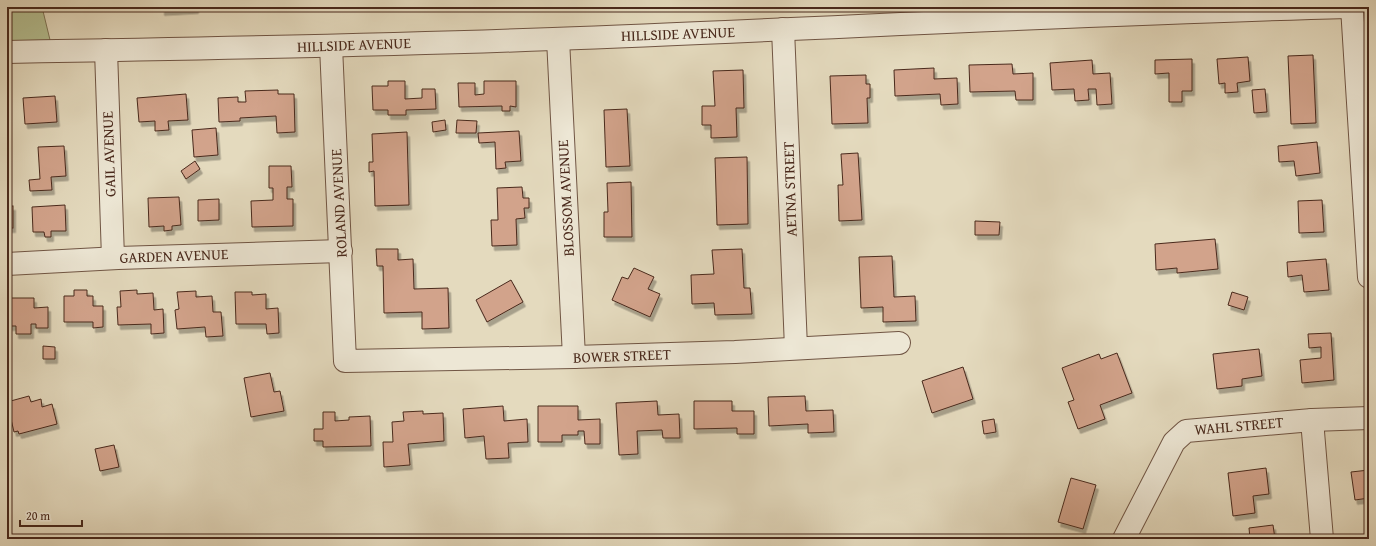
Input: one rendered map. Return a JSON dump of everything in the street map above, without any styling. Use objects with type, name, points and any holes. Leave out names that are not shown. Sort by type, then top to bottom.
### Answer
[{"type":"street","name":"HILLSIDE AVENUE","points":[[7,52],[331,46],[558,39],[1056,17],[1348,7]]},
{"type":"street","points":[[1352,7],[1369,277]]},
{"type":"street","name":"AETNA STREET","points":[[783,29],[796,348]]},
{"type":"street","name":"BLOSSOM AVENUE","points":[[558,39],[574,357]]},
{"type":"street","name":"ROLAND AVENUE","points":[[331,46],[345,361]]},
{"type":"street","name":"GAIL AVENUE","points":[[106,50],[113,258]]},
{"type":"street","name":"GARDEN AVENUE","points":[[7,264],[113,258],[341,251]]},
{"type":"street","name":"BOWER STREET","points":[[345,361],[574,357],[899,343]]},
{"type":"street","name":"WAHL STREET","points":[[1124,539],[1174,442],[1186,431],[1312,420],[1369,418]]},
{"type":"street","points":[[1312,420],[1322,539]]},
{"type":"green space","points":[[7,7],[42,7],[51,44],[7,40]]},
{"type":"building","points":[[162,7],[196,7],[196,9],[162,11]]},
{"type":"building","points":[[1313,55],[1316,123],[1291,124],[1288,56]]},
{"type":"building","points":[[1248,57],[1250,81],[1237,83],[1238,92],[1225,93],[1225,83],[1219,84],[1217,59]]},
{"type":"building","points":[[1192,59],[1192,91],[1182,91],[1182,102],[1169,102],[1169,73],[1155,74],[1155,60]]},
{"type":"building","points":[[1092,60],[1093,74],[1110,73],[1112,104],[1097,105],[1096,89],[1088,89],[1089,100],[1075,101],[1074,89],[1052,90],[1050,63]]},
{"type":"building","points":[[1012,64],[1013,74],[1033,73],[1033,100],[1016,100],[1015,91],[970,92],[969,65]]},
{"type":"building","points":[[934,68],[934,79],[957,78],[958,104],[941,105],[940,94],[895,96],[894,70]]},
{"type":"building","points":[[743,70],[744,108],[736,108],[737,137],[711,138],[711,125],[702,125],[702,106],[715,106],[713,71]]},
{"type":"building","points":[[866,75],[866,84],[870,84],[870,98],[867,98],[868,123],[832,124],[830,76]]},
{"type":"building","points":[[388,81],[405,81],[405,99],[422,98],[422,89],[435,89],[436,109],[406,110],[406,115],[388,115],[388,110],[373,110],[372,86],[388,86]]},
{"type":"building","points":[[484,81],[516,81],[516,107],[510,106],[510,111],[502,111],[502,106],[459,107],[458,83],[475,83],[475,95],[484,94]]},
{"type":"building","points":[[1265,89],[1267,112],[1254,113],[1252,90]]},
{"type":"building","points":[[278,90],[278,94],[294,94],[295,132],[277,133],[276,116],[240,118],[240,121],[219,122],[218,98],[238,97],[238,102],[246,102],[245,91]]},
{"type":"building","points":[[186,94],[188,120],[168,121],[169,130],[155,131],[155,121],[139,122],[137,98]]},
{"type":"building","points":[[55,96],[57,122],[25,124],[23,98]]},
{"type":"building","points":[[627,109],[630,166],[606,167],[604,110]]},
{"type":"building","points":[[445,120],[446,130],[433,132],[432,122]]},
{"type":"building","points":[[457,120],[477,121],[476,133],[456,133]]},
{"type":"building","points":[[216,128],[218,155],[194,157],[192,130]]},
{"type":"building","points":[[519,131],[521,161],[505,162],[506,168],[496,169],[495,142],[479,143],[478,133]]},
{"type":"building","points":[[407,132],[409,205],[375,206],[374,171],[369,172],[369,162],[373,162],[372,134]]},
{"type":"building","points":[[1317,142],[1320,173],[1296,176],[1294,161],[1279,162],[1278,146]]},
{"type":"building","points":[[64,146],[66,176],[51,177],[52,190],[30,191],[29,180],[40,179],[38,147]]},
{"type":"building","points":[[858,153],[862,220],[839,221],[838,185],[843,185],[841,154]]},
{"type":"building","points":[[747,157],[748,224],[717,225],[715,158]]},
{"type":"building","points":[[195,161],[200,169],[186,179],[181,171]]},
{"type":"building","points":[[269,166],[291,166],[292,187],[287,187],[287,199],[293,199],[293,226],[252,227],[251,201],[273,200],[273,188],[269,188]]},
{"type":"building","points":[[631,182],[632,237],[604,237],[604,212],[608,212],[607,183]]},
{"type":"building","points":[[522,187],[523,198],[529,198],[529,208],[524,208],[525,218],[516,219],[517,245],[492,246],[491,220],[498,220],[497,188]]},
{"type":"building","points":[[179,197],[181,225],[172,226],[172,230],[164,231],[164,226],[149,227],[148,198]]},
{"type":"building","points":[[219,199],[219,220],[198,221],[198,200]]},
{"type":"building","points":[[1322,200],[1324,232],[1299,233],[1298,201]]},
{"type":"building","points":[[65,205],[66,231],[51,231],[51,237],[45,237],[44,232],[33,232],[32,207]]},
{"type":"building","points":[[7,206],[13,206],[13,228],[7,228]]},
{"type":"building","points":[[975,221],[1000,222],[999,235],[975,235]]},
{"type":"building","points":[[1215,239],[1218,269],[1177,273],[1177,268],[1156,270],[1155,244]]},
{"type":"building","points":[[376,249],[398,249],[398,260],[413,259],[414,289],[448,288],[449,328],[422,329],[422,312],[384,313],[383,266],[377,266]]},
{"type":"building","points":[[742,249],[744,288],[750,288],[752,314],[715,315],[714,303],[692,304],[691,275],[714,274],[712,250]]},
{"type":"building","points":[[892,256],[894,297],[915,296],[916,321],[883,322],[883,307],[861,308],[859,257]]},
{"type":"building","points":[[1326,259],[1329,290],[1304,292],[1302,275],[1288,277],[1287,262]]},
{"type":"building","points":[[634,268],[654,277],[648,289],[660,294],[650,317],[612,300],[622,277],[628,279]]},
{"type":"building","points":[[511,280],[523,302],[487,322],[476,300]]},
{"type":"building","points":[[74,290],[87,290],[87,296],[93,296],[93,306],[103,306],[103,327],[93,328],[93,322],[64,322],[64,296],[74,296]]},
{"type":"building","points":[[137,290],[137,294],[153,293],[154,310],[163,309],[164,333],[151,334],[151,324],[118,325],[117,307],[121,307],[120,291]]},
{"type":"building","points":[[196,291],[196,297],[212,296],[213,312],[221,312],[223,336],[206,337],[205,327],[177,329],[175,310],[179,309],[177,292]]},
{"type":"building","points":[[235,292],[252,292],[252,295],[266,294],[266,309],[278,308],[279,333],[267,334],[266,324],[236,324]]},
{"type":"building","points":[[1232,292],[1248,297],[1244,310],[1228,305]]},
{"type":"building","points":[[7,298],[34,298],[34,308],[48,307],[48,328],[36,328],[36,324],[31,324],[31,334],[16,334],[16,326],[7,326]]},
{"type":"building","points":[[1331,333],[1334,380],[1302,383],[1300,360],[1321,358],[1321,347],[1309,348],[1308,334]]},
{"type":"building","points":[[43,346],[55,347],[55,359],[43,359]]},
{"type":"building","points":[[1259,349],[1262,376],[1242,379],[1242,386],[1217,389],[1213,354]]},
{"type":"building","points":[[1117,353],[1132,393],[1100,405],[1105,419],[1078,429],[1068,402],[1074,400],[1062,368],[1099,354],[1101,359]]},
{"type":"building","points":[[963,367],[973,399],[932,413],[922,381]]},
{"type":"building","points":[[270,373],[274,392],[280,391],[284,411],[251,417],[244,378]]},
{"type":"building","points":[[29,396],[31,402],[41,399],[42,407],[52,404],[57,424],[19,434],[18,431],[14,432],[7,402]]},
{"type":"building","points":[[805,396],[806,411],[833,410],[834,432],[808,433],[808,424],[769,426],[768,397]]},
{"type":"building","points":[[657,401],[658,415],[679,414],[680,438],[663,438],[662,430],[637,431],[638,454],[619,455],[616,403]]},
{"type":"building","points":[[694,401],[732,401],[732,411],[754,411],[754,434],[737,434],[737,428],[694,429]]},
{"type":"building","points":[[503,406],[504,421],[527,419],[528,442],[508,443],[509,458],[486,459],[484,436],[465,438],[463,409]]},
{"type":"building","points":[[538,406],[578,406],[578,420],[600,419],[600,444],[585,444],[584,431],[578,431],[578,435],[562,435],[562,442],[538,442]]},
{"type":"building","points":[[423,411],[423,414],[443,413],[444,441],[408,444],[410,465],[384,467],[383,442],[393,442],[392,422],[404,421],[403,412]]},
{"type":"building","points":[[323,412],[335,412],[335,421],[349,420],[349,417],[370,416],[371,446],[323,447],[323,441],[314,441],[314,429],[323,429]]},
{"type":"building","points":[[994,419],[996,432],[984,434],[982,421]]},
{"type":"building","points":[[114,445],[119,467],[100,471],[95,449]]},
{"type":"building","points":[[1266,468],[1269,494],[1253,496],[1255,513],[1233,516],[1228,473]]},
{"type":"building","points":[[1369,470],[1369,498],[1355,500],[1351,472]]},
{"type":"building","points":[[1071,478],[1096,485],[1083,529],[1058,522]]},
{"type":"building","points":[[1273,525],[1275,539],[1250,539],[1249,528]]}]
